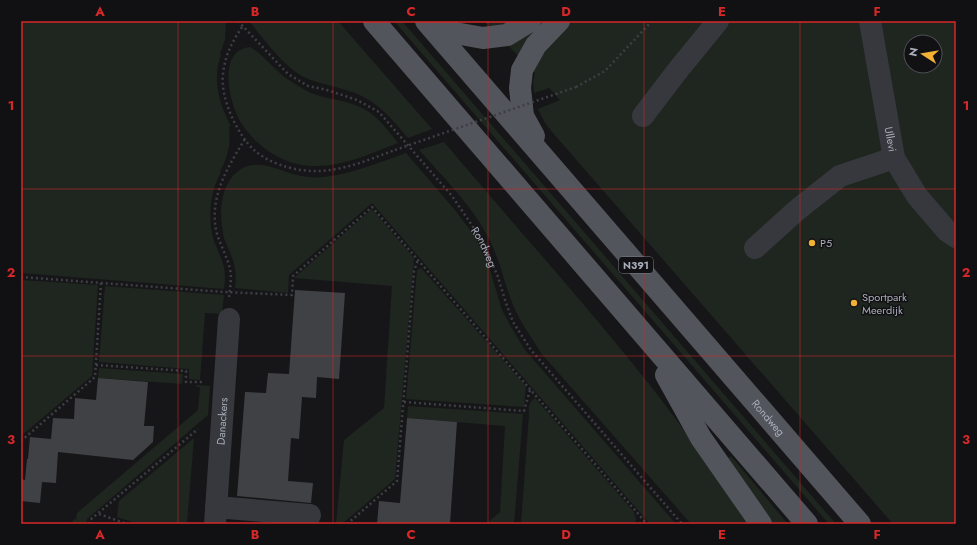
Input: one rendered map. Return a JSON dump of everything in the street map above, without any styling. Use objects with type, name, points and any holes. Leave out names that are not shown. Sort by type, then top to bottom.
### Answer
[{"type":"main road","points":[[374,21],[807,524]]},
{"type":"main road","name":"Rondweg","points":[[426,21],[860,524]]},
{"type":"main road","points":[[434,21],[455,33],[483,38],[507,35],[530,21]]},
{"type":"main road","points":[[545,158],[523,116],[520,88],[522,70],[536,45],[559,21]]},
{"type":"main road","points":[[642,334],[701,438],[761,524]]},
{"type":"street","points":[[643,116],[718,21]]},
{"type":"street","name":"Ullevi","points":[[870,21],[894,158],[917,196],[947,231],[956,237]]},
{"type":"street","points":[[755,248],[797,210],[840,176],[894,158]]},
{"type":"street","name":"Danackers","points":[[215,516],[229,319]]},
{"type":"street","points":[[215,516],[310,515]]},
{"type":"path","name":"Rondweg","points":[[238,21],[242,27],[288,74],[308,86],[328,90],[357,100],[379,112],[452,196],[482,240],[498,277],[513,322],[531,350],[682,524]]},
{"type":"path","points":[[242,27],[230,45],[222,74],[224,96],[232,117],[245,139],[255,151],[270,160],[292,168],[309,171],[324,171],[347,168],[576,87],[605,71],[652,21]]},
{"type":"path","points":[[230,291],[230,270],[217,233],[215,206],[222,180],[228,166],[245,139]]},
{"type":"path","points":[[21,277],[292,295],[293,276],[372,207],[647,524]]},
{"type":"path","points":[[347,524],[397,481],[414,271],[418,260]]},
{"type":"path","points":[[21,441],[95,377],[102,283]]},
{"type":"path","points":[[96,365],[186,371],[186,382],[224,383]]},
{"type":"path","points":[[404,402],[524,411],[530,390]]},
{"type":"path","points":[[90,524],[90,520],[223,408]]},
{"type":"path","points":[[98,514],[127,524]]},
{"type":"shaded area","points":[[21,21],[226,21],[225,40],[218,64],[217,82],[220,100],[231,126],[229,127],[230,139],[225,160],[214,188],[210,213],[213,238],[225,271],[224,289],[21,273]]},
{"type":"shaded area","points":[[249,21],[338,21],[432,129],[408,138],[383,110],[361,95],[303,77],[283,61]]},
{"type":"shaded area","points":[[394,21],[402,21],[836,524],[829,524]]},
{"type":"shaded area","name":"Sportpark Meerdijk","points":[[472,21],[956,21],[956,524],[893,524],[545,123],[538,109],[560,100],[549,88],[534,93],[533,81],[535,73],[485,22]]},
{"type":"shaded area","points":[[250,47],[286,78],[302,88],[320,96],[351,103],[363,108],[381,122],[398,143],[348,161],[337,164],[316,166],[295,164],[266,150],[244,127],[234,107],[231,95],[229,69],[232,58],[239,51]]},
{"type":"shaded area","points":[[444,142],[628,357],[715,473],[750,524],[691,524],[541,353],[516,312],[496,253],[483,227],[467,204],[419,150]]},
{"type":"shaded area","points":[[406,153],[455,210],[476,238],[489,267],[502,310],[525,350],[676,524],[650,524],[372,203],[289,275],[288,293],[235,288],[235,267],[224,238],[221,211],[225,189],[232,177],[239,170],[247,166],[263,165],[300,176],[324,177],[376,164]]},
{"type":"shaded area","points":[[372,209],[414,258],[395,479],[342,524],[336,524],[344,440],[384,408],[392,286],[294,278]]},
{"type":"shaded area","points":[[421,268],[526,386],[524,407],[406,399],[417,270]]},
{"type":"shaded area","points":[[21,280],[98,285],[92,376],[21,436]]},
{"type":"shaded area","points":[[105,286],[224,295],[222,314],[205,313],[200,380],[189,379],[189,369],[99,362]]},
{"type":"shaded area","points":[[99,368],[183,374],[182,384],[98,378]]},
{"type":"shaded area","points":[[197,385],[210,386],[208,415],[87,519],[86,524],[72,524],[73,520],[76,519],[77,513],[198,410],[200,387],[196,387]]},
{"type":"shaded area","points":[[535,398],[634,512],[636,519],[635,524],[521,524],[529,407],[530,403]]},
{"type":"shaded area","points":[[408,406],[523,414],[514,524],[486,524],[500,512],[505,426],[407,418]]},
{"type":"shaded area","points":[[194,438],[187,524],[138,524],[117,517],[119,501]]},
{"type":"shaded area","points":[[731,456],[788,524],[770,524],[727,459]]},
{"type":"building","points":[[295,290],[345,293],[339,379],[317,377],[316,398],[302,397],[299,439],[291,438],[288,481],[313,483],[311,503],[237,496],[245,392],[266,393],[268,373],[289,374]]},
{"type":"building","points":[[98,378],[148,382],[144,426],[154,426],[153,442],[133,460],[58,452],[56,483],[42,482],[40,503],[21,501],[21,479],[25,480],[30,437],[51,439],[53,418],[74,419],[75,398],[96,400]]},
{"type":"building","points":[[407,418],[457,422],[450,524],[377,524],[379,501],[400,503]]},
{"type":"place","name":"P5","points":[[812,243]]},
{"type":"place","name":"Sportpark Meerdijk","points":[[854,303]]}]
